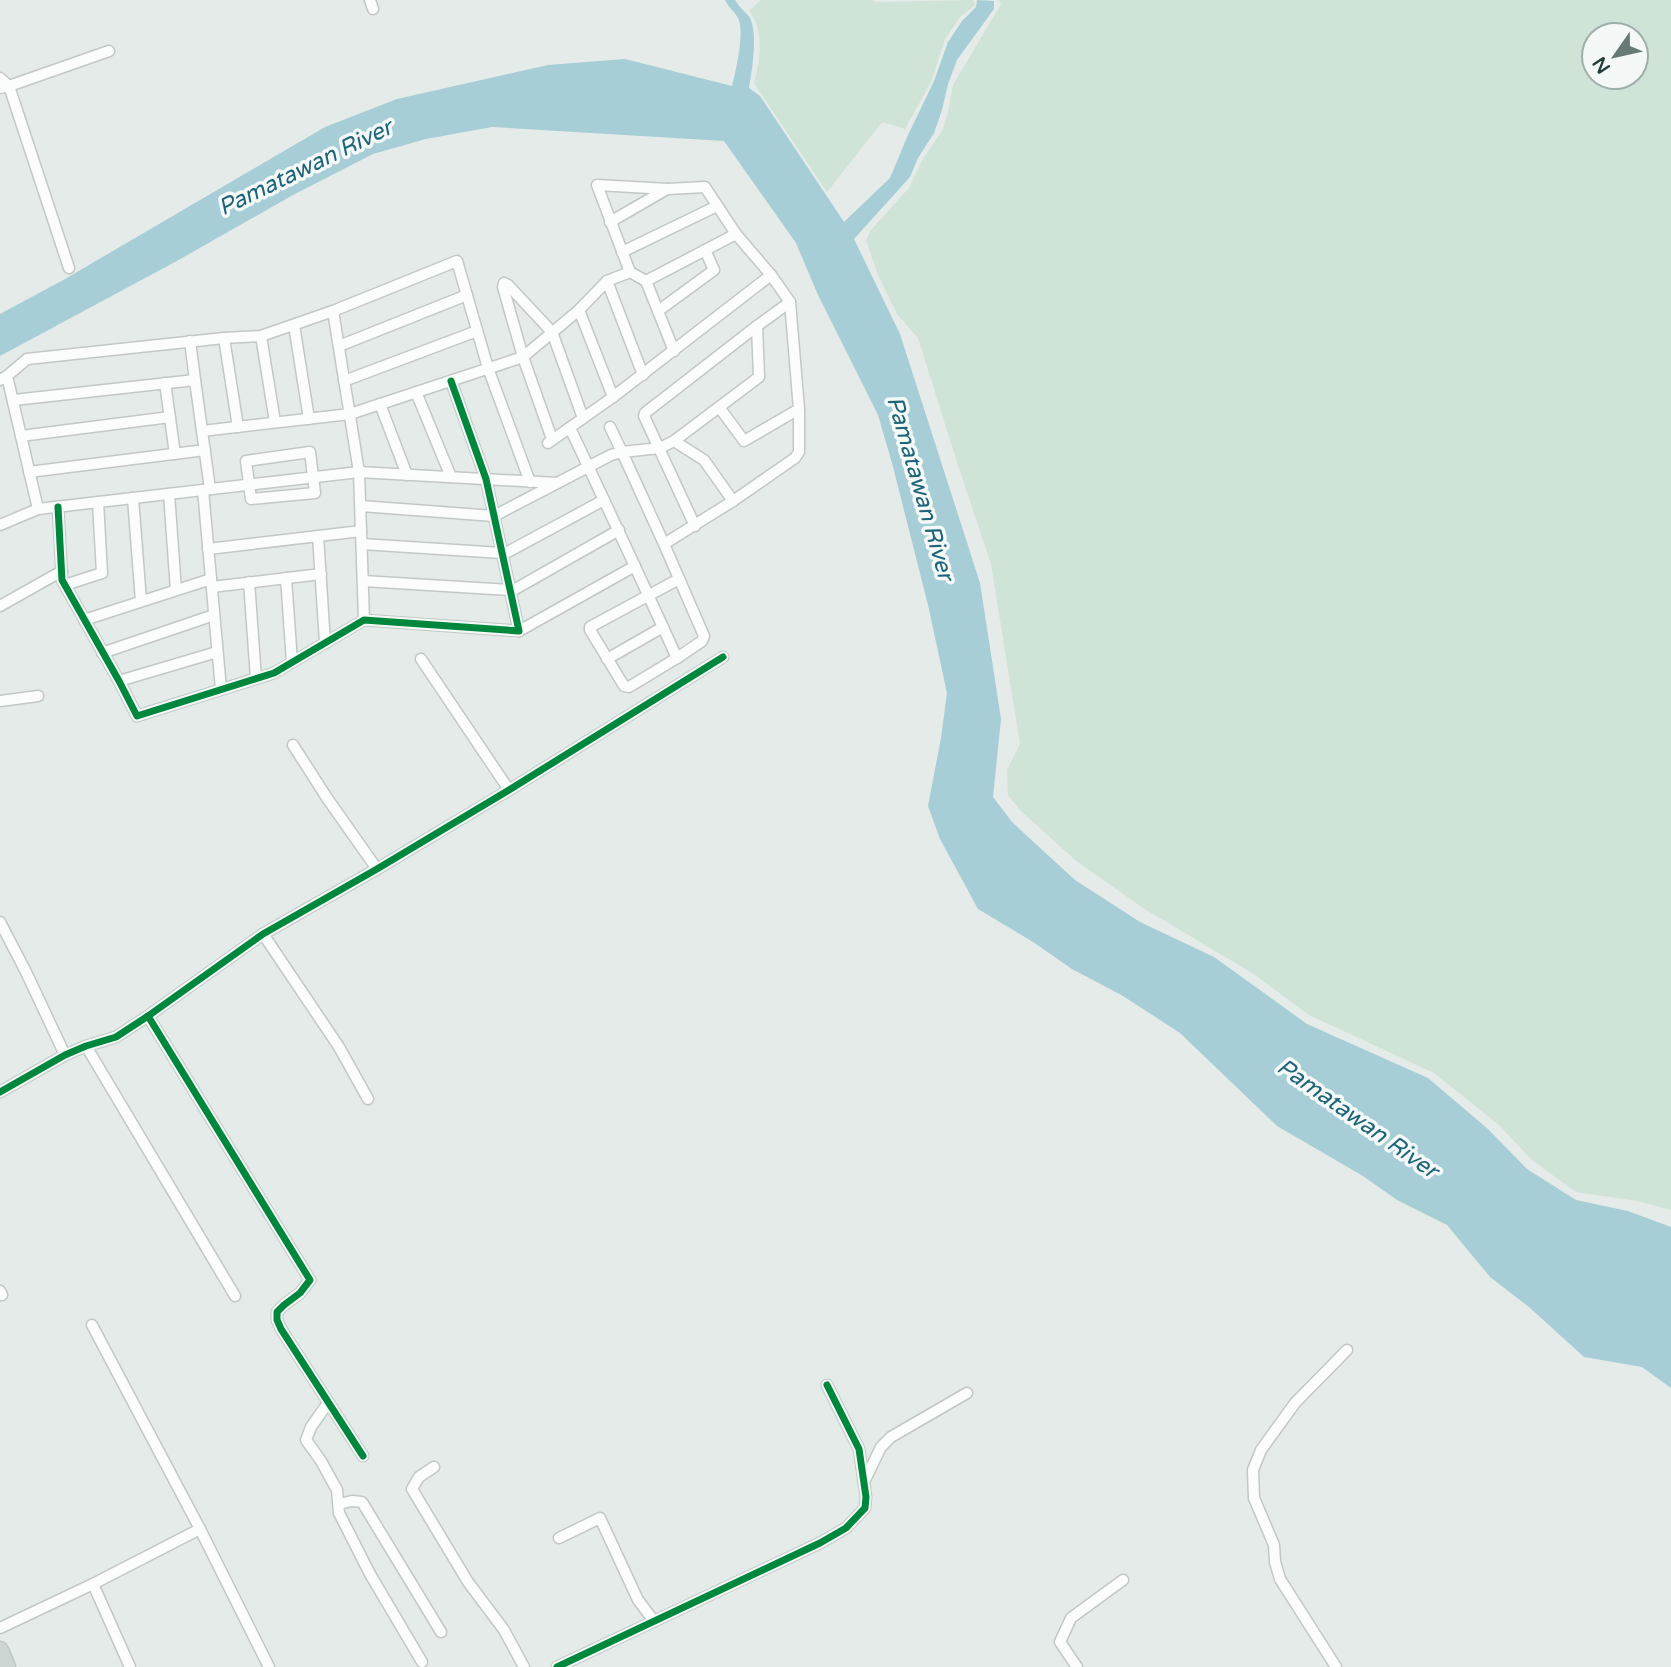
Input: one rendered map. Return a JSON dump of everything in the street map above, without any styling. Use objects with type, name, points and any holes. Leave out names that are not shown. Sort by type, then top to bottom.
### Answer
[{"type":"main road","points":[[0,1650],[7,1667]]},
{"type":"street","points":[[4,87],[109,51]]},
{"type":"street","points":[[0,78],[69,268]]},
{"type":"street","points":[[664,544],[796,458],[799,452],[799,409],[790,302],[736,234],[705,187],[668,189],[597,185],[630,272],[646,281],[674,351]]},
{"type":"street","points":[[610,222],[668,189]]},
{"type":"street","points":[[622,253],[717,206]]},
{"type":"street","points":[[646,281],[736,234]]},
{"type":"street","points":[[658,311],[714,270],[705,250]]},
{"type":"street","points":[[37,509],[14,400],[4,378],[27,359],[261,335],[333,311],[457,261],[488,368],[530,482]]},
{"type":"street","points":[[202,431],[350,414],[523,357],[579,310],[607,281],[630,272]]},
{"type":"street","points":[[583,418],[552,332],[504,283],[523,357],[550,441],[570,428],[643,375],[771,275]]},
{"type":"street","points":[[607,281],[643,375]]},
{"type":"street","points":[[339,346],[467,295]]},
{"type":"street","points":[[695,526],[644,416],[645,413],[790,302]]},
{"type":"street","points":[[579,310],[613,397]]},
{"type":"street","points":[[333,311],[359,472],[364,620]]},
{"type":"street","points":[[294,324],[309,419]]},
{"type":"street","points":[[360,506],[494,516],[611,455],[660,447],[674,441],[759,377],[757,326]]},
{"type":"street","points":[[344,382],[477,331]]},
{"type":"street","points":[[261,335],[275,422]]},
{"type":"street","points":[[224,338],[238,427]]},
{"type":"street","points":[[190,341],[205,450],[208,549],[221,689]]},
{"type":"street","points":[[14,400],[195,380]]},
{"type":"street","points":[[451,381],[486,480],[519,631]]},
{"type":"street","points":[[165,383],[175,454]]},
{"type":"street","points":[[416,392],[451,477]]},
{"type":"street","points":[[380,404],[407,475]]},
{"type":"street","points":[[719,407],[744,441],[799,409]]},
{"type":"street","points":[[22,436],[170,417]]},
{"type":"street","points":[[570,428],[677,658]]},
{"type":"street","points":[[610,428],[664,544],[704,636],[702,641],[677,658],[629,687],[624,686],[590,627],[679,579]]},
{"type":"street","points":[[674,441],[704,460],[733,501]]},
{"type":"street","points":[[29,472],[205,450]]},
{"type":"street","points":[[310,452],[314,477],[315,493],[251,499],[246,461],[310,452]]},
{"type":"street","points":[[1,523],[37,509],[359,472],[557,483]]},
{"type":"street","points":[[169,494],[176,590]]},
{"type":"street","points":[[133,498],[141,601]]},
{"type":"street","points":[[362,544],[502,554],[604,500]]},
{"type":"street","points":[[65,585],[102,573],[97,502]]},
{"type":"street","points":[[58,507],[62,580],[137,716],[274,673],[364,620],[519,631],[635,566]]},
{"type":"street","points":[[363,581],[510,591],[619,530]]},
{"type":"street","points":[[208,549],[361,531]]},
{"type":"street","points":[[318,536],[325,643]]},
{"type":"street","points":[[0,607],[62,571]]},
{"type":"street","points":[[84,620],[176,590],[211,583],[249,582],[321,574]]},
{"type":"street","points":[[286,578],[292,662]]},
{"type":"street","points":[[249,582],[256,678]]},
{"type":"street","points":[[102,653],[214,615]]},
{"type":"street","points":[[607,659],[663,627]]},
{"type":"street","points":[[119,681],[218,652]]},
{"type":"street","points":[[0,1092],[65,1055],[116,1037],[263,934],[509,790],[723,657]]},
{"type":"street","points":[[421,659],[509,790]]},
{"type":"street","points":[[0,701],[38,696]]},
{"type":"street","points":[[293,745],[377,869]]},
{"type":"street","points":[[0,922],[65,1055]]},
{"type":"street","points":[[263,934],[339,1047],[368,1099]]},
{"type":"street","points":[[148,1016],[310,1280],[300,1293],[277,1312],[278,1320],[281,1329],[363,1456]]},
{"type":"street","points":[[86,1046],[235,1296]]},
{"type":"street","points":[[92,1325],[200,1529],[269,1667]]},
{"type":"street","points":[[1336,1667],[1280,1579],[1274,1545],[1254,1498],[1254,1470],[1261,1450],[1295,1404],[1347,1350]]},
{"type":"street","points":[[557,1667],[820,1543],[846,1528],[864,1508],[866,1497],[859,1448],[827,1385]]},
{"type":"street","points":[[864,1482],[881,1447],[891,1437],[967,1393]]},
{"type":"street","points":[[328,1403],[311,1427],[306,1440],[337,1490],[339,1513],[370,1574],[422,1662]]},
{"type":"street","points":[[435,1467],[419,1477],[412,1489],[468,1582],[504,1630],[524,1667]]},
{"type":"street","points":[[339,1504],[362,1502],[440,1632]]},
{"type":"street","points":[[559,1538],[600,1518],[638,1600],[654,1620]]},
{"type":"street","points":[[0,1628],[200,1529]]},
{"type":"street","points":[[1077,1667],[1060,1642],[1071,1618],[1123,1580]]},
{"type":"street","points":[[93,1584],[130,1667]]},
{"type":"green space","points":[[761,0],[973,0],[975,5],[960,17],[945,39],[931,82],[905,129],[882,122],[827,192],[754,83],[759,56],[759,36],[749,11]]},
{"type":"green space","points":[[999,0],[1671,0],[1671,1210],[1637,1201],[1576,1192],[1532,1160],[1499,1125],[1434,1073],[1309,1015],[1252,973],[1143,908],[1075,860],[1020,810],[1008,795],[1007,770],[1020,744],[991,564],[918,338],[897,314],[878,275],[866,240],[871,230],[909,188],[923,159],[943,129],[953,85],[1001,4]]},
{"type":"water","name":"Pamatawan River","points":[[725,0],[735,0],[750,18],[752,25],[754,52],[749,88],[760,96],[844,222],[890,178],[934,81],[948,42],[962,21],[976,7],[977,0],[994,1],[994,9],[957,60],[934,133],[910,177],[854,239],[900,334],[980,583],[1001,719],[993,797],[1012,822],[1075,880],[1140,922],[1214,957],[1307,1024],[1428,1078],[1488,1129],[1527,1169],[1576,1200],[1628,1211],[1671,1227],[1671,1388],[1642,1367],[1584,1357],[1529,1307],[1490,1277],[1447,1225],[1397,1200],[1363,1176],[1277,1126],[1180,1033],[978,909],[940,839],[928,806],[947,693],[928,605],[878,415],[818,295],[796,243],[724,141],[492,127],[426,139],[373,154],[0,356],[0,314],[325,127],[397,99],[548,65],[625,59],[732,86],[741,32],[738,18]]},
{"type":"cycle path","points":[[58,507],[62,580],[137,716],[274,673],[364,620],[519,631],[486,479],[451,381]]},
{"type":"cycle path","points":[[0,1092],[65,1055],[116,1037],[263,934],[509,790],[723,657]]},
{"type":"cycle path","points":[[148,1016],[310,1280],[300,1293],[277,1312],[277,1320],[363,1456]]},
{"type":"cycle path","points":[[557,1667],[820,1543],[846,1528],[865,1508],[866,1497],[859,1449],[827,1385]]}]
